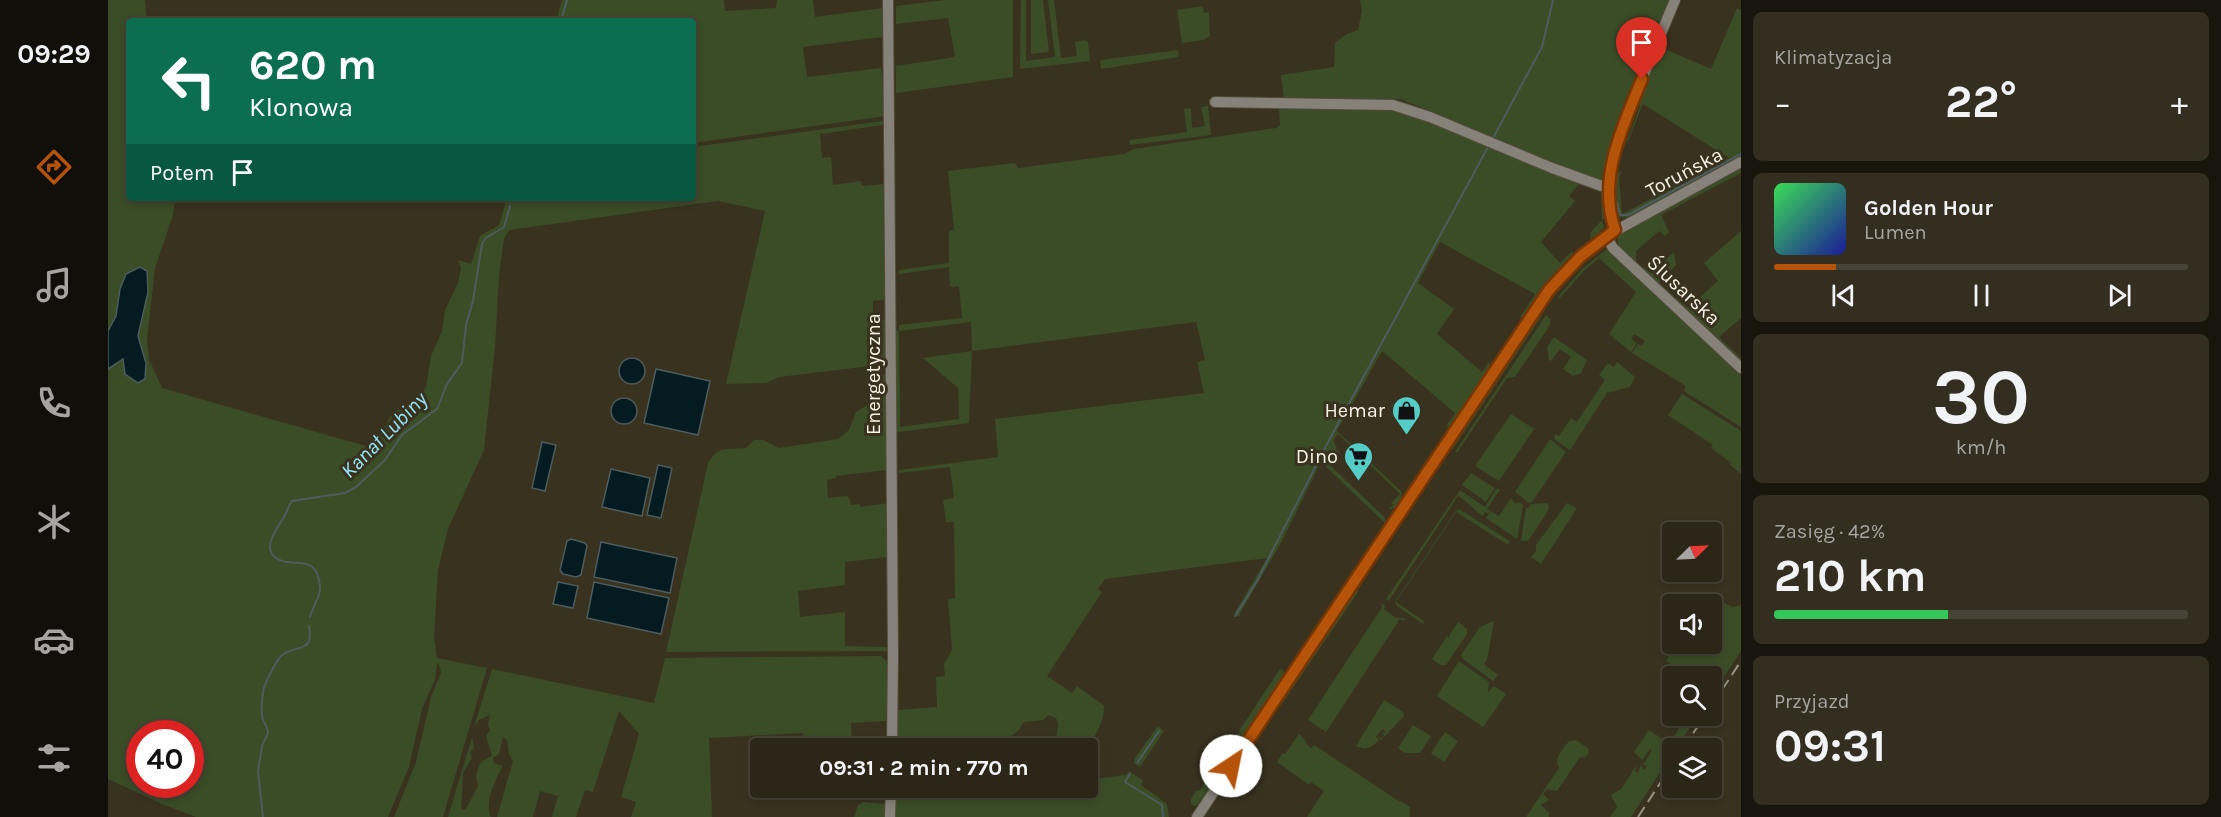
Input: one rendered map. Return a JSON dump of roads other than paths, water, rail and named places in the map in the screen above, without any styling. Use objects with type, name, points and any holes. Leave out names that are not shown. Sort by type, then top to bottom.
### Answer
[{"type":"street","name":"Energetyczna","points":[[888,0],[892,738]]},
{"type":"street","points":[[1610,233],[1611,166],[1618,141],[1676,0]]},
{"type":"street","points":[[1215,102],[1393,105],[1430,117],[1552,168],[1610,189]]},
{"type":"street","name":"Toruńska","points":[[1197,817],[1549,290],[1580,257],[1610,233],[1741,162]]},
{"type":"street","name":"Ślusarska","points":[[1610,233],[1613,248],[1741,368]]},
{"type":"street","points":[[890,817],[891,798]]},
{"type":"water","points":[[140,267],[147,271],[148,292],[138,336],[146,363],[145,379],[138,383],[125,374],[123,359],[108,369],[108,331],[116,316],[120,289],[126,274]]},
{"type":"water","points":[[632,358],[641,362],[645,371],[641,380],[632,384],[623,380],[619,371],[623,362]]},
{"type":"water","points":[[656,369],[710,381],[698,435],[644,423]]},
{"type":"water","points":[[624,398],[633,402],[637,411],[633,420],[624,424],[615,420],[611,411],[615,402]]},
{"type":"water","points":[[542,442],[556,445],[545,491],[532,488]]},
{"type":"water","points":[[658,465],[672,468],[661,518],[647,515]]},
{"type":"water","points":[[611,469],[650,478],[642,516],[602,507]]},
{"type":"water","points":[[571,539],[585,543],[587,546],[581,575],[576,577],[563,574],[560,570],[567,541]]},
{"type":"water","points":[[601,542],[677,558],[670,593],[594,577]]},
{"type":"water","points":[[558,582],[578,586],[573,608],[553,604]]},
{"type":"water","points":[[594,582],[669,598],[661,634],[587,618]]},
{"type":"waterway","name":"Kanał Lubiny","points":[[562,18],[567,0]]},
{"type":"waterway","points":[[1493,138],[1542,47],[1553,0]]},
{"type":"waterway","points":[[1235,616],[1257,581],[1326,446],[1488,147]]},
{"type":"waterway","points":[[1617,202],[1620,215],[1628,215],[1741,154]]},
{"type":"waterway","name":"Kanał Lubiny","points":[[310,617],[320,591],[318,576],[309,565],[276,558],[270,548],[273,536],[292,501],[345,493],[356,487],[385,460],[402,435],[437,409],[447,384],[462,363],[466,325],[473,301],[482,244],[486,238],[504,227],[510,206]]},
{"type":"waterway","name":"Kanał Lubiny","points":[[263,817],[258,771],[262,746],[268,733],[262,714],[264,688],[282,655],[307,645],[310,635],[309,626]]},
{"type":"waterway","points":[[1137,763],[1159,731]]},
{"type":"waterway","points":[[1130,774],[1125,782],[1162,805],[1163,817]]},
{"type":"railway","points":[[1722,690],[1741,661]]},
{"type":"railway","points":[[1690,738],[1698,726]]},
{"type":"railway","points":[[1638,817],[1662,780]]},
{"type":"place","name":"Hemar","points":[[1406,436]]},
{"type":"place","name":"Dino","points":[[1359,482]]}]
